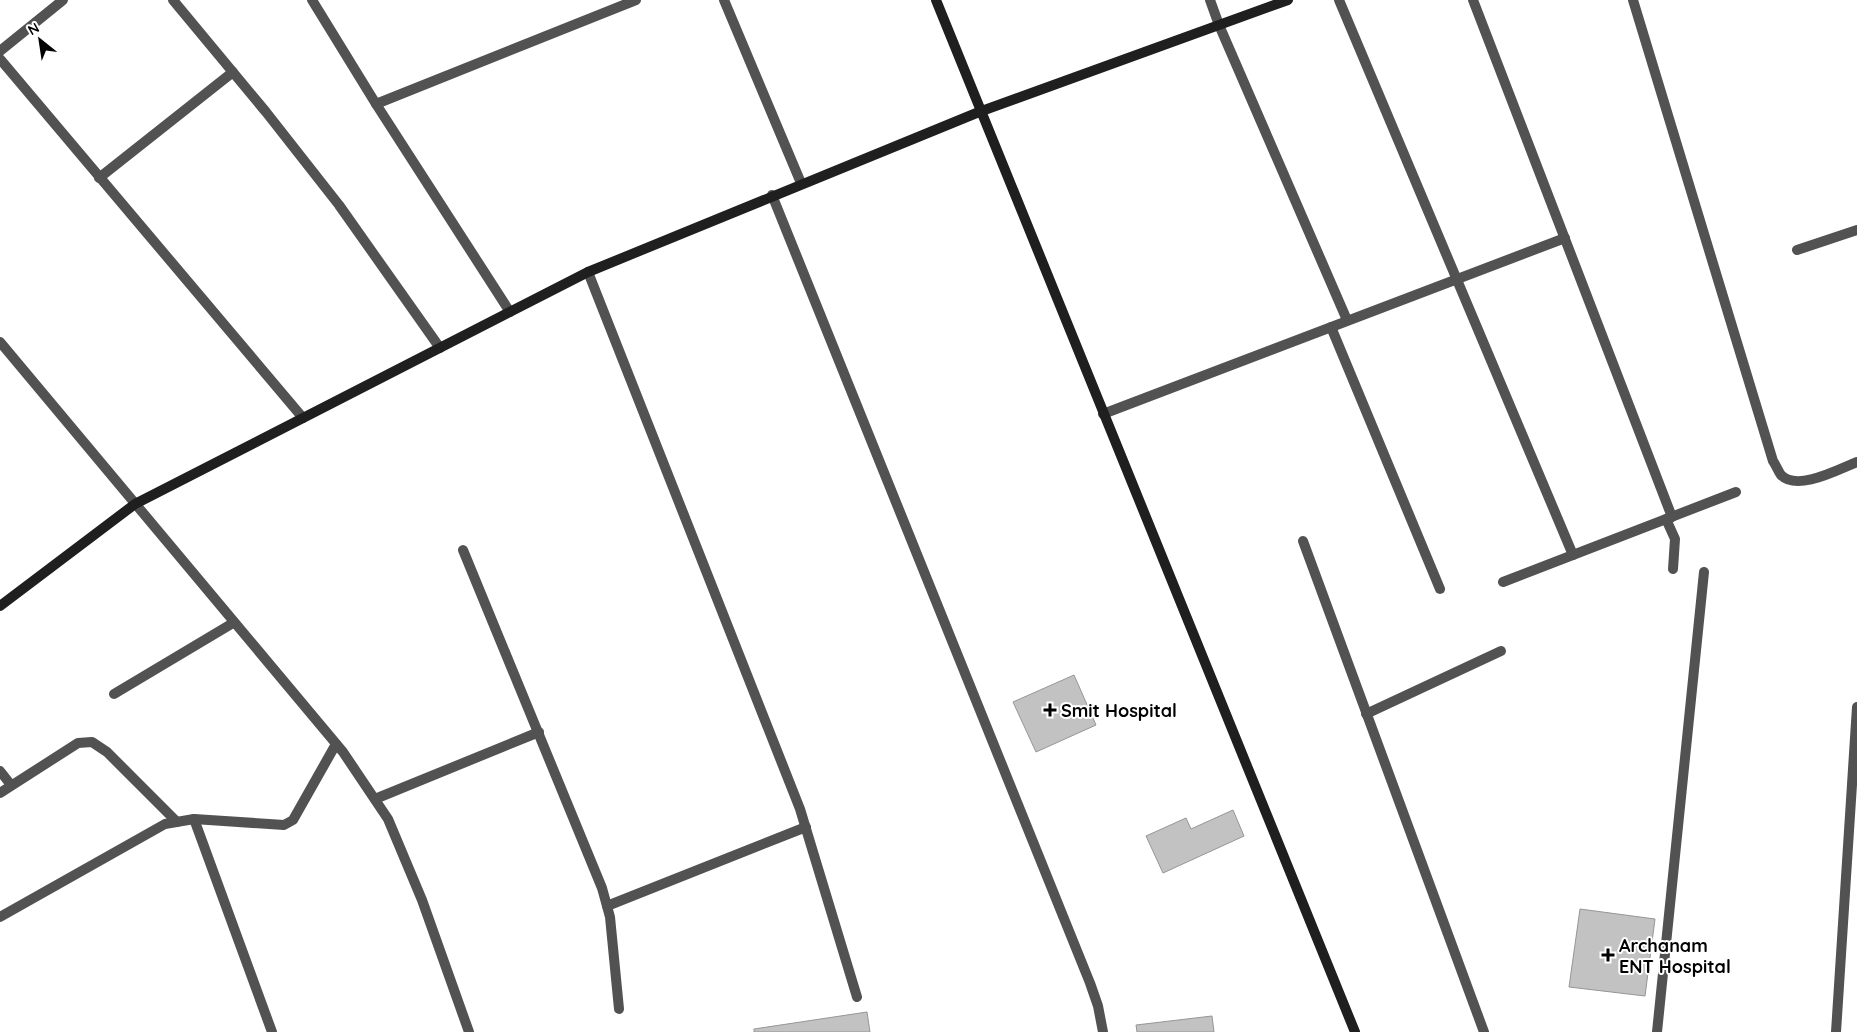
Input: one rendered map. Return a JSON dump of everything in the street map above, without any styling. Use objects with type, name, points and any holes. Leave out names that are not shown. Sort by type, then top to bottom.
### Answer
[{"type":"street","points":[[0,51],[63,0]]},
{"type":"street","points":[[173,0],[233,72],[338,205],[440,348]]},
{"type":"street","points":[[312,0],[376,104],[510,312]]},
{"type":"street","points":[[376,104],[636,0]]},
{"type":"street","points":[[724,0],[801,183]]},
{"type":"street","points":[[936,0],[979,112],[1355,1032]]},
{"type":"street","points":[[1210,0],[1219,25],[1347,320]]},
{"type":"street","points":[[0,606],[135,504],[588,272],[801,183],[979,112],[1288,0]]},
{"type":"street","points":[[1339,0],[1455,279],[1573,555]]},
{"type":"street","points":[[1473,0],[1565,238],[1669,518],[1675,539],[1673,569]]},
{"type":"street","points":[[1633,0],[1773,461],[1782,476],[1797,482],[1813,479],[1857,462]]},
{"type":"street","points":[[0,59],[303,418]]},
{"type":"street","points":[[100,178],[233,72]]},
{"type":"street","points":[[772,195],[1090,983],[1098,1006],[1103,1032]]},
{"type":"street","points":[[1797,250],[1857,230]]},
{"type":"street","points":[[1103,414],[1565,238]]},
{"type":"street","points":[[588,272],[806,828],[857,997]]},
{"type":"street","points":[[1331,327],[1440,588]]},
{"type":"street","points":[[0,342],[336,744],[376,799],[388,819],[418,891],[469,1032]]},
{"type":"street","points":[[1504,582],[1736,492]]},
{"type":"street","points":[[1302,541],[1484,1032]]},
{"type":"street","points":[[462,550],[539,732],[607,906],[610,917],[619,1009]]},
{"type":"street","points":[[1657,1032],[1704,572]]},
{"type":"street","points":[[114,694],[233,623]]},
{"type":"street","points":[[1366,714],[1501,651]]},
{"type":"street","points":[[1836,1032],[1857,707]]},
{"type":"street","points":[[376,799],[539,732]]},
{"type":"street","points":[[0,792],[78,743],[92,742],[107,752],[177,822]]},
{"type":"street","points":[[0,918],[137,838],[165,824],[194,819],[284,824],[294,820],[336,744]]},
{"type":"street","points":[[0,771],[12,785]]},
{"type":"street","points":[[194,819],[272,1032]]},
{"type":"street","points":[[607,906],[806,828]]},
{"type":"building","points":[[1074,675],[1096,725],[1036,752],[1013,702]]},
{"type":"building","points":[[1233,810],[1244,836],[1163,873],[1146,836],[1186,818],[1191,829]]},
{"type":"building","points":[[1580,909],[1655,919],[1645,996],[1569,987]]},
{"type":"building","points":[[867,1012],[870,1032],[754,1032],[754,1029]]},
{"type":"building","points":[[1212,1016],[1214,1032],[1137,1032],[1136,1025]]},
{"type":"place","name":"Smit Hospital","points":[[1050,710]]},
{"type":"place","name":"Archanam ENT Hospital","points":[[1608,955]]}]
